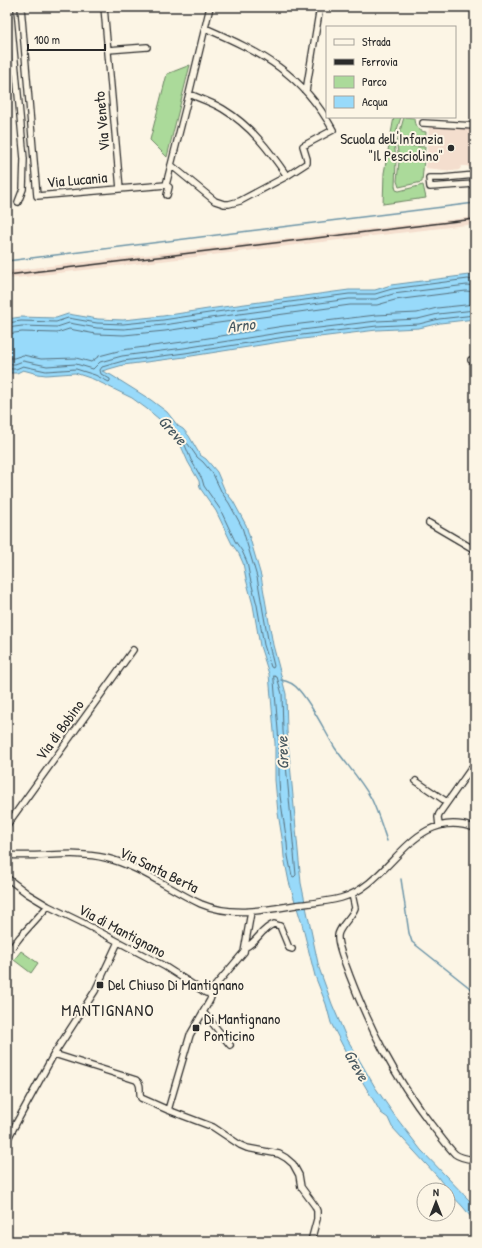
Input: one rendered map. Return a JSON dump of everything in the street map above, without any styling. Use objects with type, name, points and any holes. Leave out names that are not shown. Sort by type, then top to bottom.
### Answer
[{"type":"street","points":[[11,7],[24,173],[23,189],[18,202]]},
{"type":"street","points":[[19,105],[30,104],[21,7]]},
{"type":"street","name":"Via Veneto","points":[[104,7],[120,189]]},
{"type":"street","points":[[168,195],[169,187],[166,185],[210,7]]},
{"type":"street","points":[[306,91],[320,7]]},
{"type":"street","points":[[171,165],[215,201],[224,204],[234,203],[287,176],[307,163],[303,146],[333,130],[306,91],[270,60],[247,47],[205,28]]},
{"type":"street","points":[[108,50],[148,47]]},
{"type":"street","points":[[7,72],[16,71]]},
{"type":"street","points":[[189,94],[223,109],[245,124],[268,149],[287,176]]},
{"type":"street","name":"Via Lucania","points":[[30,104],[37,196],[166,185]]},
{"type":"street","points":[[423,123],[475,126]]},
{"type":"street","points":[[475,176],[430,178],[430,187],[475,184]]},
{"type":"street","points":[[429,523],[475,550]]},
{"type":"street","name":"Via di Bobino","points":[[7,825],[133,650]]},
{"type":"street","points":[[439,826],[439,814],[446,802],[475,763]]},
{"type":"street","points":[[416,781],[446,802]]},
{"type":"street","name":"Via Santa Berta","points":[[7,855],[75,855],[102,857],[128,866],[208,906],[225,911],[251,912],[342,898],[352,894],[370,882],[413,840],[424,832],[439,826],[458,824],[475,828]]},
{"type":"street","name":"Via di Mantignano","points":[[7,878],[28,894],[48,906],[164,966],[206,993],[209,993]]},
{"type":"street","points":[[352,894],[355,908],[339,932],[338,939],[347,968],[371,1025],[391,1065],[423,1113],[455,1154],[464,1158],[475,1160]]},
{"type":"street","points":[[7,954],[48,906]]},
{"type":"street","points":[[168,1110],[188,1041],[210,1000],[209,993],[242,955],[246,947],[251,912]]},
{"type":"street","points":[[246,947],[252,944],[269,926],[274,924],[280,926],[289,948],[292,949]]},
{"type":"street","points":[[7,1140],[54,1054],[95,991],[118,942]]},
{"type":"street","points":[[204,1012],[230,1045]]},
{"type":"street","points":[[54,1054],[136,1080],[140,1085],[139,1096],[141,1098],[213,1127],[247,1148],[279,1154],[286,1158],[293,1164],[299,1175],[301,1187],[317,1211],[317,1218],[311,1241]]},
{"type":"shaded area","name":"Scuola dell'Infanzia \"Il Pesciolino\"","points":[[429,125],[475,129],[475,167],[470,168],[467,166],[462,166],[459,170],[453,171],[426,168]]},
{"type":"shaded area","points":[[475,217],[475,224],[7,279],[7,271]]},
{"type":"green space","points":[[190,65],[167,157],[150,140],[167,74]]},
{"type":"green space","points":[[394,118],[401,118],[394,139],[396,190],[399,191],[423,185],[426,198],[383,204],[384,173]]},
{"type":"green space","points":[[404,118],[414,118],[417,128],[426,132],[425,144],[397,142]]},
{"type":"green space","points":[[397,145],[425,147],[422,182],[399,187],[397,181],[399,161]]},
{"type":"green space","points":[[21,951],[38,963],[31,973],[14,960]]},
{"type":"water","points":[[469,275],[475,277],[475,319],[440,323],[419,328],[377,330],[286,341],[123,365],[102,371],[151,400],[167,412],[178,426],[183,429],[200,455],[206,459],[217,472],[225,491],[233,501],[246,525],[261,576],[273,645],[286,694],[287,731],[301,883],[319,968],[346,1037],[375,1087],[421,1150],[452,1182],[442,1182],[392,1127],[388,1118],[381,1113],[352,1064],[331,1023],[326,1004],[315,976],[302,924],[289,882],[284,857],[275,780],[275,743],[269,674],[260,646],[253,605],[243,563],[216,511],[200,488],[199,481],[188,462],[178,439],[165,424],[132,398],[93,379],[75,373],[46,375],[23,370],[17,373],[7,373],[7,319],[21,317],[56,318],[68,314],[98,319],[123,320],[163,316],[349,290],[375,290],[391,285]]},
{"type":"water","points":[[456,1186],[470,1201],[475,1209],[475,1224],[456,1200]]},
{"type":"waterway","points":[[7,261],[475,203]]},
{"type":"waterway","points":[[281,680],[288,682],[299,690],[309,703],[335,748],[367,791],[378,814],[387,841]]},
{"type":"waterway","points":[[401,879],[409,933],[412,942],[475,992]]},
{"type":"railway","points":[[7,275],[475,219]]},
{"type":"place","name":"Scuola dell'Infanzia \"Il Pesciolino\"","points":[[451,148]]},
{"type":"place","name":"Del Chiuso Di Mantignano","points":[[100,985]]},
{"type":"place","name":"Di Mantignano Ponticino","points":[[196,1028]]},
{"type":"district","name":"MANTIGNANO","points":[[108,1010]]},
{"type":"water label","name":"Arno","points":[[241,325]]},
{"type":"water label","name":"Greve","points":[[173,430]]},
{"type":"water label","name":"Greve","points":[[282,753]]},
{"type":"water label","name":"Greve","points":[[357,1065]]}]
